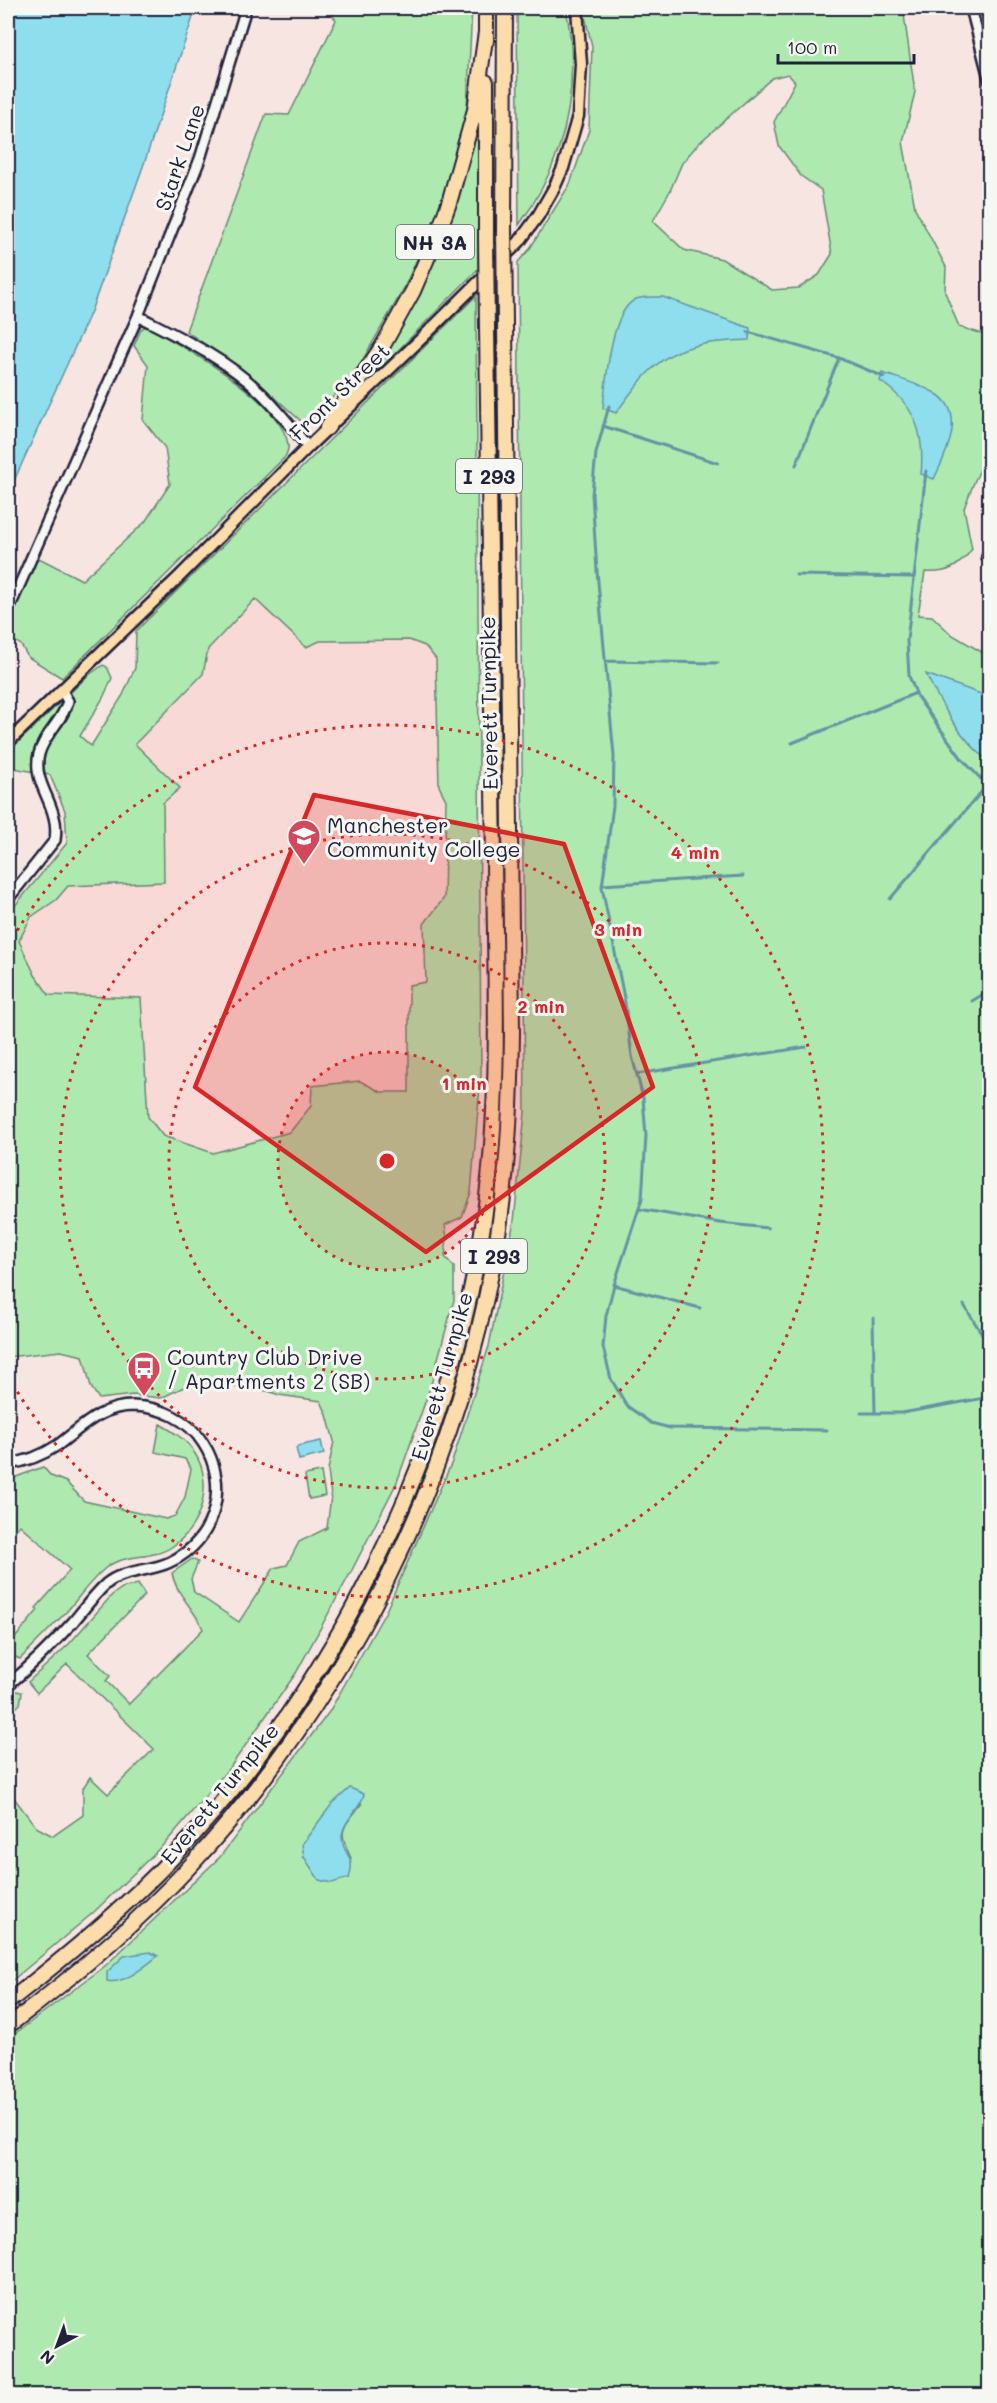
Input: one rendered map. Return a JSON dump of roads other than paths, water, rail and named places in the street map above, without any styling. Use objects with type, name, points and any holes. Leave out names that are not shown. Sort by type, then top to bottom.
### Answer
[{"type":"highway","name":"Everett Turnpike","points":[[8,2002],[79,1946],[142,1888],[208,1818],[281,1725],[348,1616],[378,1560],[424,1451],[454,1360],[482,1234],[488,1192],[494,1106],[486,8]]},
{"type":"highway","name":"Everett Turnpike","points":[[8,2026],[64,1983],[144,1912],[217,1835],[270,1769],[342,1663],[383,1588],[435,1472],[462,1391],[488,1288],[507,1161],[511,1097],[504,227],[505,8]]},
{"type":"highway","name":"NH 3A","points":[[327,428],[382,347],[413,291],[438,233],[449,203],[475,110],[486,32]]},
{"type":"main road","name":"Front Street","points":[[8,742],[519,242],[544,207],[563,168],[578,116],[581,64],[577,8]]},
{"type":"street","name":"Stark Lane","points":[[8,611],[138,316],[200,159],[246,8]]},
{"type":"street","points":[[971,8],[990,82]]},
{"type":"street","points":[[138,316],[199,347],[243,378],[266,398],[308,447]]},
{"type":"street","points":[[8,900],[55,840],[54,816],[39,778],[38,765],[42,746],[65,711],[68,701],[62,691]]},
{"type":"street","points":[[8,1464],[44,1453],[102,1413],[123,1407],[145,1407],[178,1418],[195,1432],[212,1460],[217,1487],[215,1506],[209,1525],[188,1551],[169,1563],[126,1574],[107,1583],[49,1647],[8,1685]]},
{"type":"water","points":[[8,8],[196,8],[145,161],[90,314],[8,494]]},
{"type":"water","points":[[663,297],[750,328],[749,340],[703,344],[670,355],[644,377],[616,413],[603,408],[611,348],[620,317],[627,306],[636,299]]},
{"type":"water","points":[[882,373],[935,393],[945,401],[950,411],[951,434],[944,458],[934,479],[921,474],[921,445],[915,421],[902,400],[880,381]]},
{"type":"water","points":[[926,674],[989,697],[989,762],[953,722]]},
{"type":"water","points":[[321,1441],[324,1454],[299,1460],[296,1448],[298,1446]]},
{"type":"water","points":[[350,1788],[364,1794],[343,1831],[342,1843],[351,1864],[349,1878],[332,1883],[319,1880],[304,1857],[302,1844],[332,1804]]},
{"type":"water","points":[[150,1952],[158,1956],[141,1969],[120,1980],[107,1981],[107,1972],[124,1956]]},
{"type":"waterway","points":[[748,332],[839,358],[884,377]]},
{"type":"waterway","points":[[796,465],[839,358]]},
{"type":"waterway","points":[[609,406],[596,453],[592,494],[614,756],[613,806],[602,887],[625,1003],[632,1056],[643,1098],[646,1136],[642,1199],[614,1285],[606,1316],[603,1347],[611,1379],[627,1406],[651,1423],[670,1428],[827,1430]]},
{"type":"waterway","points":[[603,426],[718,463]]},
{"type":"waterway","points":[[926,471],[907,641],[909,676],[918,698],[962,759],[990,785]]},
{"type":"waterway","points":[[796,575],[914,577]]},
{"type":"waterway","points":[[606,661],[718,663]]},
{"type":"waterway","points":[[792,743],[916,693]]},
{"type":"waterway","points":[[890,899],[988,784]]},
{"type":"waterway","points":[[602,885],[743,876]]},
{"type":"waterway","points":[[972,1001],[990,990]]},
{"type":"waterway","points":[[637,1074],[806,1047]]},
{"type":"waterway","points":[[639,1209],[720,1223],[768,1228]]},
{"type":"waterway","points":[[614,1285],[700,1308]]},
{"type":"waterway","points":[[964,1305],[990,1347]]},
{"type":"waterway","points":[[873,1318],[875,1413]]},
{"type":"waterway","points":[[861,1413],[902,1413],[990,1397]]},
{"type":"place","name":"Manchester Community College","points":[[304,865]]},
{"type":"place","name":"Country Club Drive / Apartments 2 (SB)","points":[[144,1397]]}]
